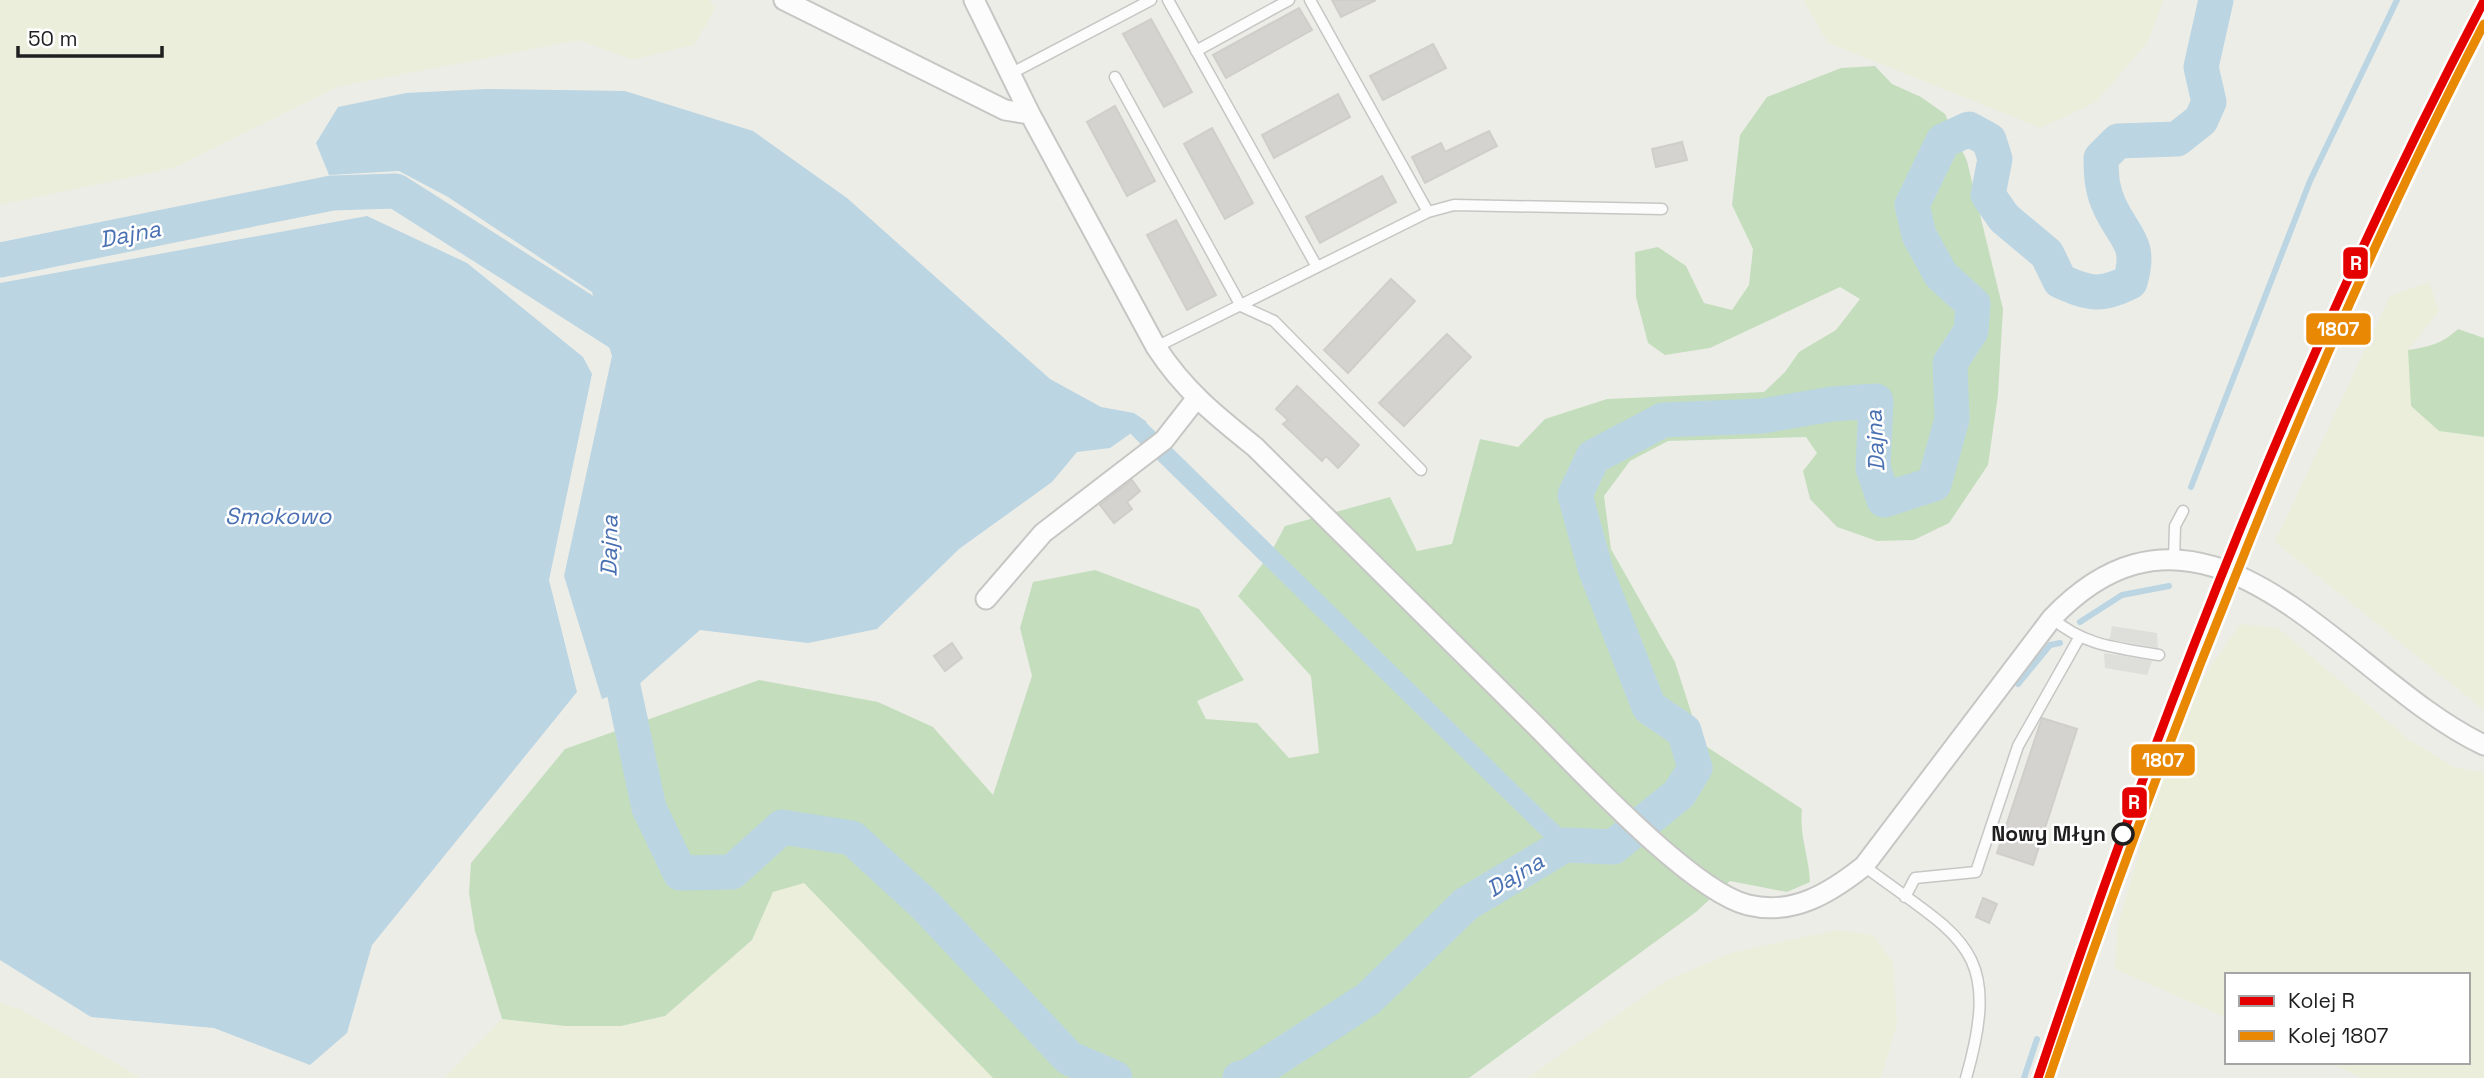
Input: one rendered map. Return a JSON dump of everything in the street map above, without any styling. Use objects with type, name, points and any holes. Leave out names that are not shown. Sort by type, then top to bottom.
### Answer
[{"type":"street","points":[[784,0],[1005,110],[1030,114]]},
{"type":"street","points":[[974,0],[1030,114],[1156,347],[1177,379],[1196,399],[1255,447],[1607,797],[1717,892],[1746,905],[1766,908],[1810,901],[1836,888],[1864,866],[2052,618],[2082,590],[2108,575],[2143,563],[2174,560],[2227,569],[2262,586],[2434,715],[2484,745]]},
{"type":"street","points":[[986,599],[1043,533],[1164,440],[1196,399]]},
{"type":"lane","points":[[1010,74],[1151,0]]},
{"type":"lane","points":[[1168,0],[1317,267]]},
{"type":"lane","points":[[1196,51],[1289,0]]},
{"type":"lane","points":[[1310,0],[1428,212]]},
{"type":"lane","points":[[1115,77],[1241,306],[1274,321],[1421,470]]},
{"type":"lane","points":[[1156,347],[1428,212],[1454,205],[1662,209]]},
{"type":"lane","points":[[2174,560],[2175,526],[2183,511]]},
{"type":"lane","points":[[2052,618],[2079,638],[2103,646],[2159,655]]},
{"type":"lane","points":[[1905,897],[1915,878],[1976,872],[2018,746],[2079,638]]},
{"type":"lane","points":[[1864,866],[1950,930],[1962,943],[1975,966],[1981,989],[1981,1009],[1966,1078]]},
{"type":"green space","points":[[0,0],[710,0],[715,9],[694,45],[632,60],[579,40],[337,87],[174,168],[0,205]]},
{"type":"green space","points":[[1803,0],[2164,0],[2148,42],[2096,102],[2041,128],[1828,43]]},
{"type":"green space","points":[[1875,66],[1892,84],[1921,97],[1945,114],[1967,161],[2003,309],[1998,395],[1988,465],[1949,523],[1914,540],[1877,541],[1837,527],[1810,499],[1803,471],[1817,453],[1806,437],[1668,441],[1630,461],[1604,496],[1611,549],[1675,662],[1701,743],[1802,809],[1810,882],[1787,892],[1730,881],[1696,912],[1469,1078],[993,1078],[804,883],[773,892],[752,940],[665,1016],[621,1026],[565,1026],[502,1019],[475,931],[469,893],[471,863],[565,749],[759,680],[878,702],[933,727],[993,795],[1032,676],[1020,628],[1033,582],[1095,570],[1199,609],[1244,680],[1197,701],[1206,719],[1257,723],[1289,758],[1319,753],[1311,676],[1238,596],[1270,554],[1285,526],[1390,497],[1417,551],[1452,544],[1480,439],[1518,447],[1545,419],[1607,399],[1764,392],[1785,372],[1799,352],[1836,330],[1860,299],[1840,287],[1710,348],[1665,355],[1648,343],[1636,297],[1635,252],[1658,247],[1686,266],[1704,303],[1732,310],[1749,285],[1753,249],[1732,205],[1740,135],[1767,97],[1841,68]]},
{"type":"green space","points":[[2429,282],[2439,311],[2408,350],[2439,431],[2484,437],[2484,710],[2275,542],[2390,296]]},
{"type":"green space","points":[[2458,329],[2484,338],[2484,437],[2439,431],[2411,406],[2408,350],[2434,344]]},
{"type":"green space","points":[[2240,624],[2278,628],[2408,739],[2454,767],[2484,773],[2484,1078],[2362,1078],[2331,1064],[2470,1064],[2470,973],[2225,973],[2225,1017],[2115,969],[2118,924],[2150,814],[2201,681]]},
{"type":"green space","points":[[804,883],[993,1078],[444,1078],[502,1019],[565,1026],[621,1026],[665,1016],[752,940],[773,892]]},
{"type":"green space","points":[[1837,930],[1873,935],[1893,962],[1897,1024],[1881,1078],[1527,1078],[1667,980],[1734,952]]},
{"type":"green space","points":[[0,1003],[20,1009],[142,1078],[0,1078]]},
{"type":"shaded area","points":[[2112,626],[2157,633],[2158,648],[2107,639],[2110,638]]},
{"type":"shaded area","points":[[2104,653],[2152,661],[2147,675],[2105,668]]},
{"type":"water","points":[[486,89],[625,91],[753,131],[847,198],[1050,379],[1101,407],[1134,413],[1147,422],[1110,448],[1077,452],[1052,482],[959,549],[877,629],[808,643],[700,630],[638,685],[602,699],[564,576],[612,356],[592,292],[448,197],[399,171],[329,175],[316,143],[338,107],[406,93]]},
{"type":"water","name":"Smokowo","points":[[367,216],[467,263],[583,357],[592,374],[549,580],[577,692],[372,945],[347,1033],[310,1065],[214,1028],[91,1017],[0,960],[0,283]]},
{"type":"building","points":[[1332,0],[1376,0],[1341,17]]},
{"type":"building","points":[[1299,8],[1312,30],[1226,78],[1213,55]]},
{"type":"building","points":[[1151,19],[1192,92],[1164,107],[1123,34]]},
{"type":"building","points":[[1433,44],[1446,68],[1383,100],[1370,76]]},
{"type":"building","points":[[1338,94],[1350,117],[1274,158],[1262,135]]},
{"type":"building","points":[[1115,106],[1155,181],[1127,196],[1087,122]]},
{"type":"building","points":[[1212,128],[1253,203],[1225,219],[1184,144]]},
{"type":"building","points":[[1489,131],[1497,146],[1425,183],[1412,157],[1441,143],[1445,152]]},
{"type":"building","points":[[1682,142],[1687,160],[1656,167],[1652,149]]},
{"type":"building","points":[[1382,176],[1396,202],[1320,243],[1306,217]]},
{"type":"building","points":[[1176,220],[1216,295],[1187,310],[1147,235]]},
{"type":"building","points":[[1391,279],[1415,301],[1348,373],[1324,350]]},
{"type":"building","points":[[1447,334],[1471,357],[1404,426],[1379,403]]},
{"type":"building","points":[[1297,386],[1359,445],[1338,468],[1326,456],[1322,461],[1283,424],[1288,420],[1276,409]]},
{"type":"building","points":[[1132,480],[1140,491],[1127,502],[1132,509],[1114,523],[1100,505]]},
{"type":"building","points":[[952,643],[962,658],[945,671],[934,656]]},
{"type":"building","points":[[2042,718],[2077,729],[2033,865],[1997,853]]},
{"type":"building","points":[[1983,898],[1997,904],[1989,923],[1976,917]]},
{"type":"waterway","name":"Dajna","points":[[1240,1078],[1249,1076],[1368,999],[1466,904],[1565,845],[1613,847],[1679,794],[1695,768],[1684,731],[1649,707],[1596,571],[1575,495],[1593,457],[1663,420],[1762,416],[1832,404],[1876,401],[1873,468],[1884,500],[1934,484],[1952,419],[1950,363],[1971,331],[1973,304],[1941,275],[1919,235],[1912,205],[1943,141],[1969,129],[1989,140],[1995,159],[1988,195],[2004,218],[2047,254],[2060,281],[2095,292],[2111,290],[2130,282],[2133,250],[2105,195],[2101,158],[2118,141],[2177,139],[2201,120],[2209,102],[2201,67],[2216,0]]},
{"type":"waterway","points":[[2191,487],[2310,181],[2397,0]]},
{"type":"waterway","name":"Dajna","points":[[0,260],[332,193],[396,191],[630,340],[630,353]]},
{"type":"waterway","points":[[1139,429],[1565,845]]},
{"type":"waterway","points":[[2080,622],[2122,595],[2169,586]]},
{"type":"waterway","points":[[2126,866],[2229,597]]},
{"type":"waterway","points":[[2018,684],[2050,645],[2060,643]]},
{"type":"waterway","name":"Dajna","points":[[614,644],[649,808],[680,873],[732,872],[782,827],[852,838],[924,904],[1069,1058],[1115,1078]]},
{"type":"waterway","points":[[2024,1078],[2037,1039]]},
{"type":"waterway","points":[[2052,1078],[2062,1047]]},
{"type":"rail line","name":"R","points":[[2038,1078],[2134,803],[2240,530],[2356,263],[2418,131],[2484,1]]},
{"type":"rail line","name":"1807","points":[[2049,1078],[2141,818],[2269,493],[2386,222],[2484,24]]},
{"type":"place","name":"Nowy Młyn","points":[[2123,834]]}]
